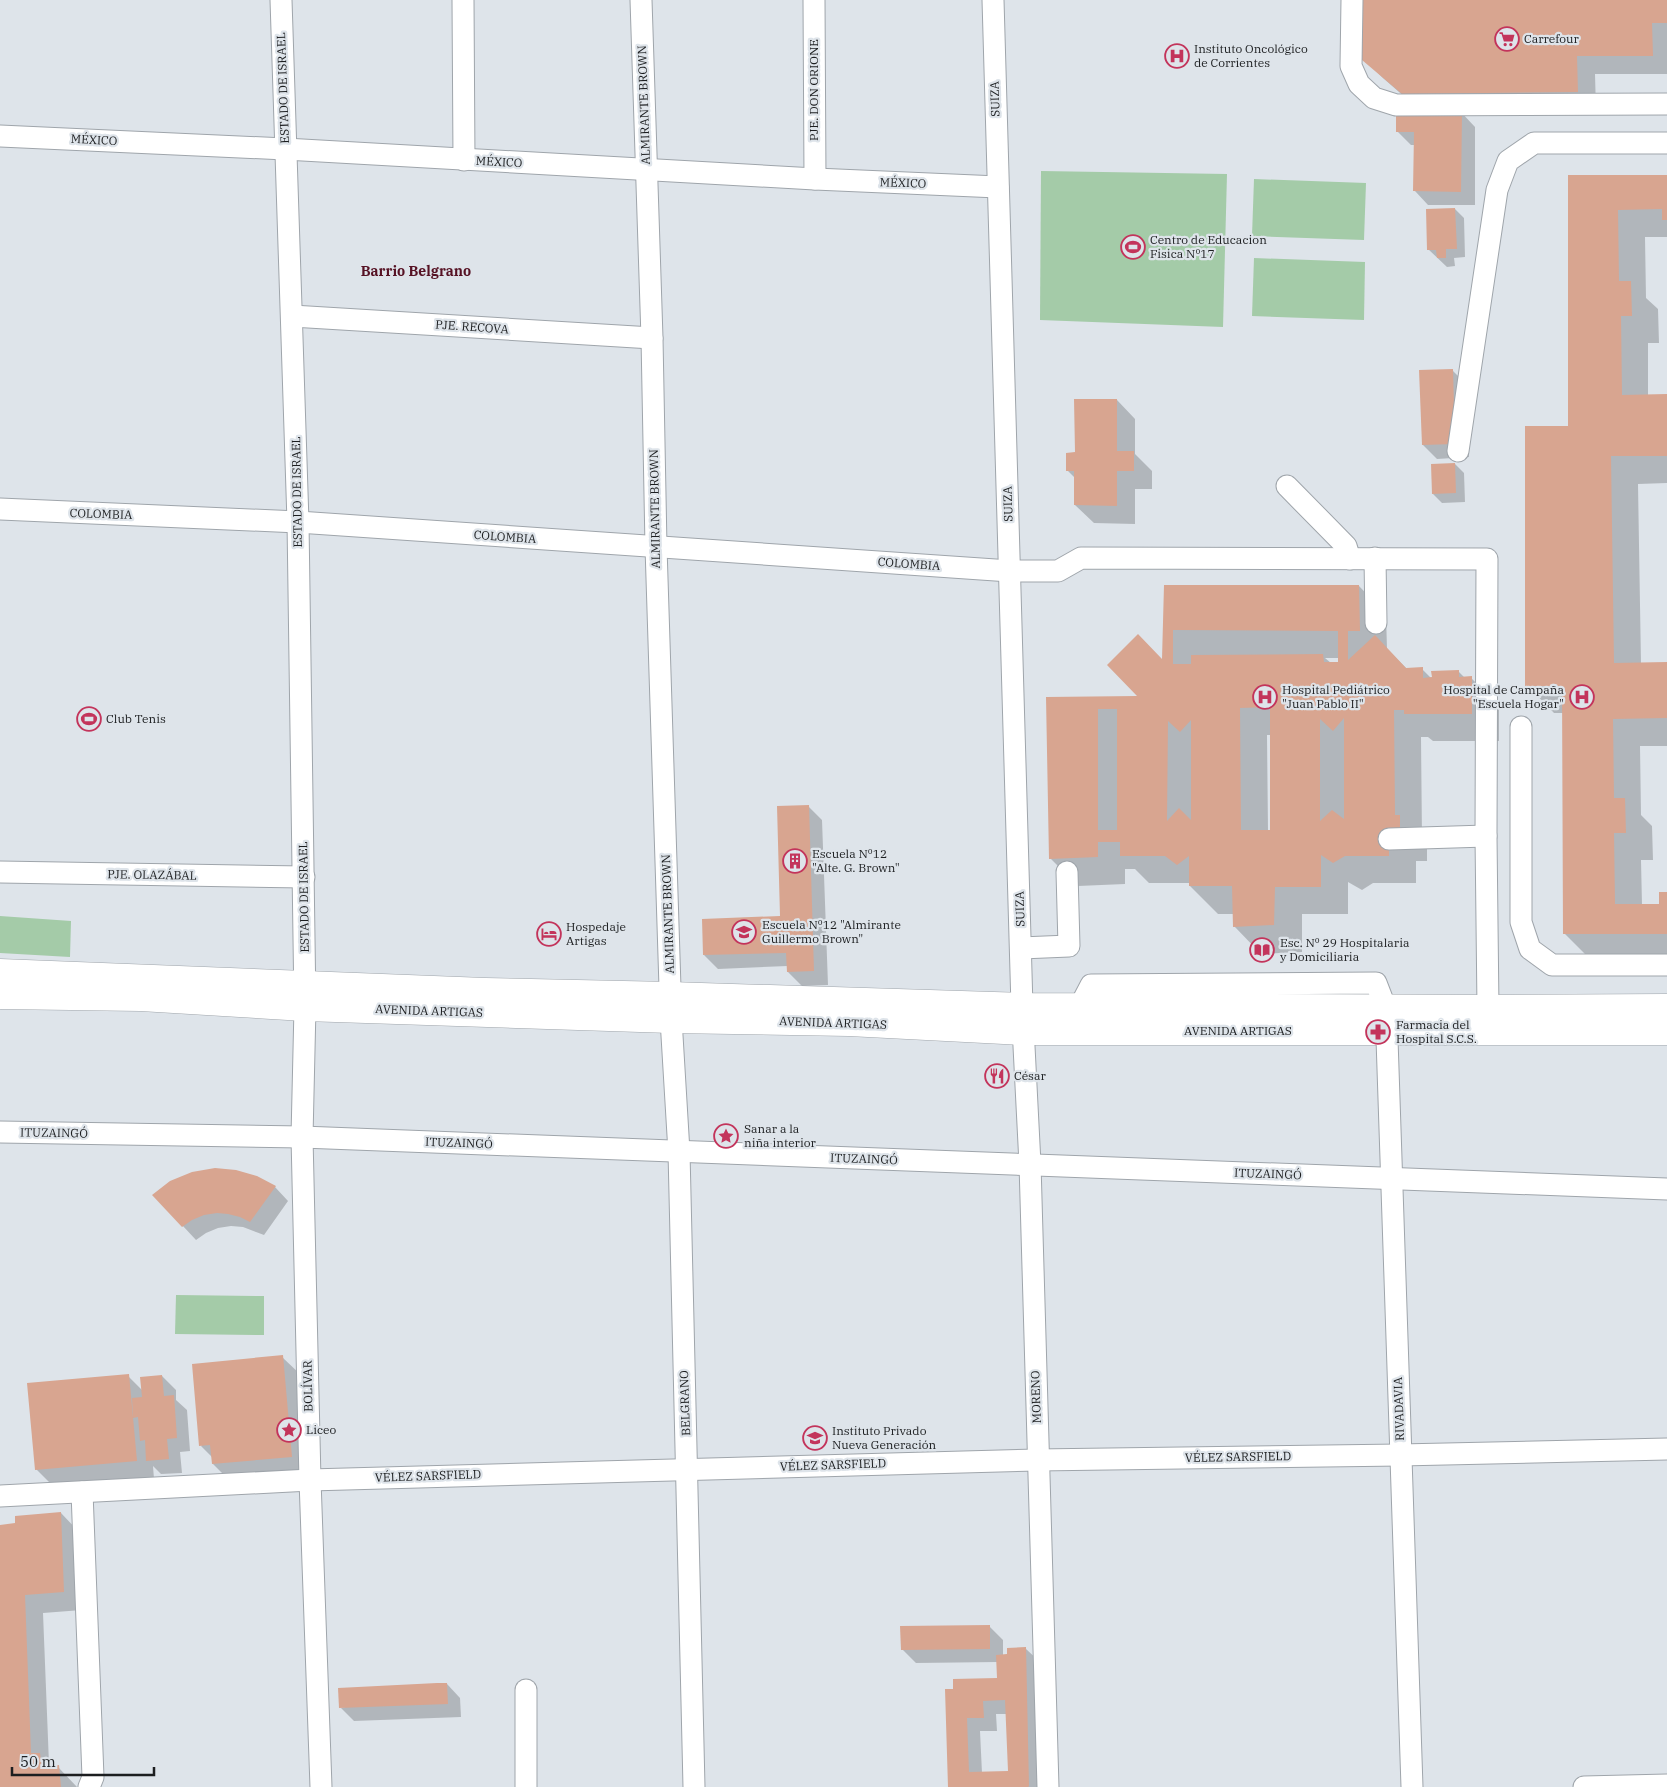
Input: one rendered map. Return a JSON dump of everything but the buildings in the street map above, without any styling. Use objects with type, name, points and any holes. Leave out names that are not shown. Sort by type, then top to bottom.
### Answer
[{"type":"main road","name":"AVENIDA ARTIGAS","points":[[0,973],[305,996]]},
{"type":"main road","name":"AVENIDA ARTIGAS","points":[[0,995],[141,997],[305,996],[671,1007],[849,1022],[1023,1019],[1386,1020],[1488,1009],[1667,1008]]},
{"type":"main road","name":"AVENIDA ARTIGAS","points":[[1023,1019],[1079,1008],[1667,1031]]},
{"type":"street","name":"ESTADO DE ISRAEL","points":[[281,0],[298,522],[305,996]]},
{"type":"street","points":[[463,0],[464,160]]},
{"type":"street","name":"ALMIRANTE BROWN","points":[[641,0],[671,1007]]},
{"type":"street","name":"PJE. DON ORIONE","points":[[814,0],[815,179]]},
{"type":"street","name":"SUIZA","points":[[993,0],[1023,1019]]},
{"type":"street","points":[[1352,0],[1351,66],[1359,84],[1374,98],[1388,103],[1396,105],[1667,104]]},
{"type":"street","name":"MÉXICO","points":[[0,136],[285,149],[646,170],[998,187]]},
{"type":"street","points":[[1458,451],[1497,190],[1508,161],[1534,143],[1667,143]]},
{"type":"street","name":"PJE. RECOVA","points":[[292,316],[652,338]]},
{"type":"street","points":[[1286,486],[1346,546],[1350,559]]},
{"type":"street","name":"COLOMBIA","points":[[0,509],[298,522],[1010,571],[1058,571],[1082,558],[1487,559],[1486,836]]},
{"type":"street","points":[[1376,558],[1376,624]]},
{"type":"street","points":[[1522,727],[1521,922],[1530,950],[1552,965],[1667,965]]},
{"type":"street","points":[[1390,839],[1486,836],[1488,1009]]},
{"type":"street","name":"PJE. OLAZÁBAL","points":[[0,872],[304,878]]},
{"type":"street","points":[[1021,948],[1069,946],[1067,872]]},
{"type":"street","points":[[1487,922],[1521,922]]},
{"type":"street","name":"BOLÍVAR","points":[[305,996],[302,1137],[310,1480],[321,1787]]},
{"type":"street","name":"BELGRANO","points":[[671,1007],[679,1152],[694,1787]]},
{"type":"street","name":"MORENO","points":[[1023,1019],[1030,1164],[1037,1460],[1048,1787]]},
{"type":"street","name":"RIVADAVIA","points":[[1386,1020],[1412,1787]]},
{"type":"street","name":"ITUZAINGÓ","points":[[0,1132],[302,1137],[1667,1189]]},
{"type":"street","name":"VÉLEZ SARSFIELD","points":[[0,1496],[310,1480],[687,1469],[1037,1460],[1400,1456],[1667,1449]]},
{"type":"street","points":[[82,1492],[92,1777],[89,1787]]},
{"type":"street","points":[[526,1690],[526,1787]]},
{"type":"street","points":[[1584,1787],[1667,1785]]},
{"type":"green space","name":"Centro de Educacion Fisica Nº17","points":[[1041,171],[1227,174],[1223,327],[1040,320]]},
{"type":"green space","points":[[1254,179],[1366,183],[1364,240],[1252,236]]},
{"type":"green space","points":[[1254,258],[1365,262],[1364,320],[1252,316]]},
{"type":"green space","points":[[0,916],[71,921],[70,957],[0,953]]},
{"type":"green space","points":[[176,1295],[264,1296],[264,1335],[175,1334]]},
{"type":"place","name":"Carrefour","points":[[1507,39]]},
{"type":"place","name":"Instituto Oncológico de Corrientes","points":[[1177,56]]},
{"type":"place","name":"Centro de Educacion Fisica Nº17","points":[[1133,247]]},
{"type":"place","name":"Hospital Pediátrico \"Juan Pablo II\"","points":[[1265,697]]},
{"type":"place","name":"Hospital de Campaña \"Escuela Hogar\"","points":[[1582,697]]},
{"type":"place","name":"Club Tenis","points":[[89,719]]},
{"type":"place","name":"Escuela Nº12 \"Alte. G. Brown\"","points":[[795,861]]},
{"type":"place","name":"Escuela Nº12 \"Almirante Guillermo Brown\"","points":[[744,932]]},
{"type":"place","name":"Hospedaje Artigas","points":[[549,934]]},
{"type":"place","name":"Esc. Nº 29 Hospitalaria y Domiciliaria","points":[[1262,950]]},
{"type":"place","name":"Farmacia del Hospital S.C.S.","points":[[1378,1032]]},
{"type":"place","name":"César","points":[[997,1076]]},
{"type":"place","name":"Sanar a la niña interior","points":[[726,1136]]},
{"type":"place","name":"Liceo","points":[[289,1430]]},
{"type":"place","name":"Instituto Privado Nueva Generación","points":[[815,1438]]},
{"type":"district","name":"Barrio Belgrano","points":[[416,271]]}]
